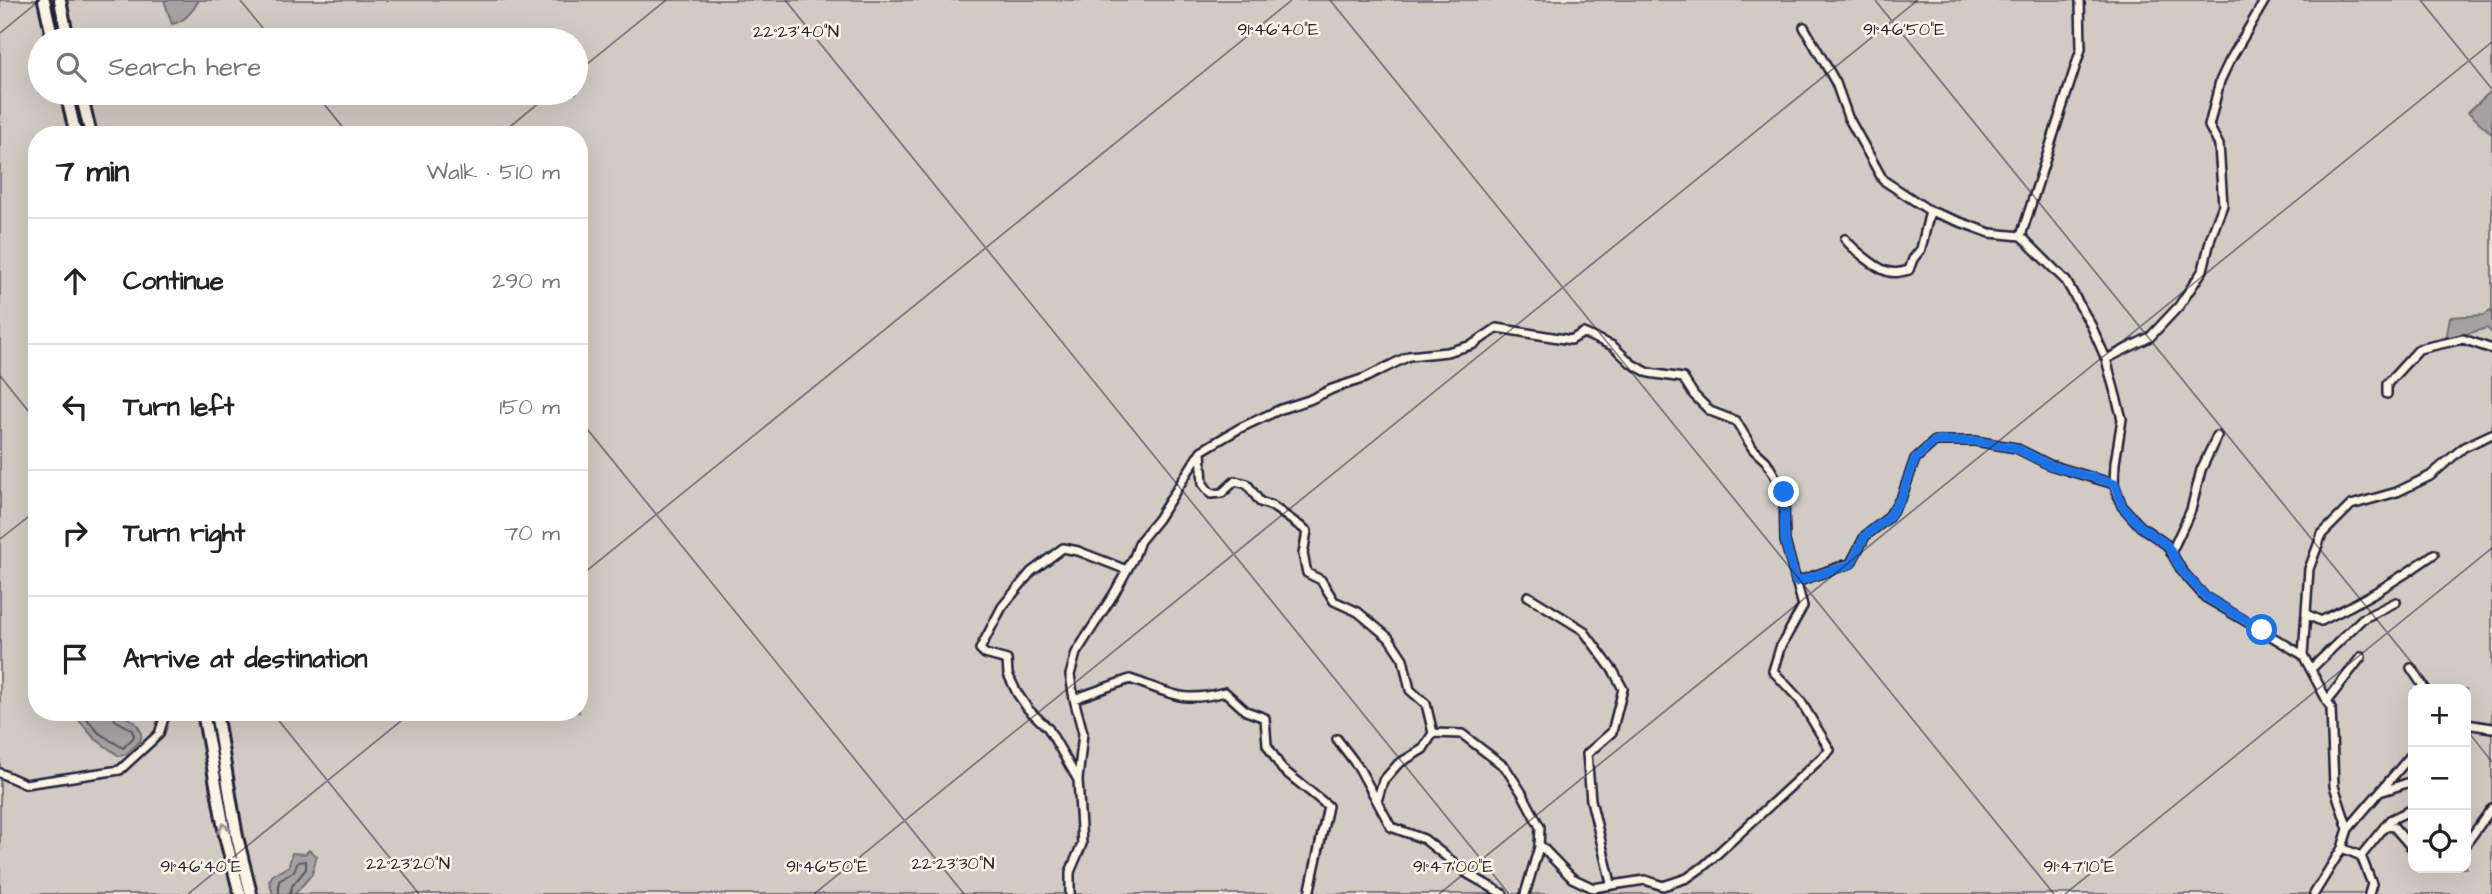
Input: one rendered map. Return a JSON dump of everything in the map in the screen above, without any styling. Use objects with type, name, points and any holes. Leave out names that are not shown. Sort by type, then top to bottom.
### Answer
[{"type":"main road","points":[[44,0],[50,28]]},
{"type":"main road","points":[[60,0],[66,28]]},
{"type":"main road","points":[[69,105],[74,126]]},
{"type":"main road","points":[[84,105],[89,126]]},
{"type":"main road","points":[[205,721],[226,840],[240,894]]},
{"type":"main road","points":[[218,721],[237,837],[251,894]]},
{"type":"street","points":[[2021,236],[2081,49],[2080,0]]},
{"type":"street","points":[[2106,359],[2150,337],[2179,306],[2203,270],[2223,205],[2219,145],[2210,126],[2220,81],[2228,62],[2265,0]]},
{"type":"street","points":[[1804,27],[1836,83],[1848,117],[1883,180],[1930,211],[1990,233],[2021,236],[2066,281],[2106,359],[2122,419],[2115,463],[2115,484],[2122,506],[2140,526],[2167,545],[2182,571],[2206,597],[2303,655],[2331,708],[2334,786],[2348,829]]},
{"type":"street","points":[[1845,239],[1852,248],[1885,271],[1897,273],[1909,270],[1921,249],[1930,211]]},
{"type":"street","points":[[1070,894],[1070,872],[1082,844],[1078,780],[1083,733],[1070,675],[1076,653],[1127,570],[1140,541],[1158,519],[1201,451],[1240,428],[1365,378],[1409,356],[1447,352],[1472,345],[1497,328],[1572,340],[1583,333],[1613,346],[1632,364],[1648,373],[1683,378],[1694,395],[1710,411],[1737,421],[1753,449],[1766,461],[1784,492],[1785,541],[1803,606],[1780,648],[1773,671],[1800,699],[1830,750],[1704,866],[1687,878],[1663,886],[1645,880],[1611,883],[1593,888],[1572,878],[1539,844]]},
{"type":"street","points":[[2387,394],[2388,384],[2409,364],[2419,349],[2463,339],[2492,349]]},
{"type":"street","points":[[2303,655],[2309,569],[2322,534],[2351,505],[2397,492],[2430,476],[2464,447],[2492,434]]},
{"type":"street","points":[[2171,553],[2191,510],[2201,470],[2217,436]]},
{"type":"street","points":[[1796,582],[1851,564],[1865,536],[1888,518],[1902,496],[1915,459],[1935,441],[1975,441],[2016,448],[2049,465],[2115,484]]},
{"type":"street","points":[[1201,451],[1203,484],[1211,494],[1222,493],[1235,481],[1247,484],[1261,502],[1272,506],[1307,531],[1303,554],[1307,573],[1321,580],[1334,601],[1358,612],[1389,638],[1403,659],[1410,690],[1426,704],[1433,733],[1423,749],[1398,764],[1383,781],[1377,802]]},
{"type":"street","points":[[1078,780],[1048,728],[1028,709],[1017,693],[1008,674],[1007,660],[985,654],[981,649],[1002,607],[1031,572],[1063,548],[1079,551],[1127,570]]},
{"type":"street","points":[[2306,614],[2321,621],[2347,609],[2362,598],[2386,588],[2434,554]]},
{"type":"street","points":[[1528,596],[1583,630],[1623,689],[1612,732],[1587,754],[1591,800],[1611,883]]},
{"type":"street","points":[[2311,669],[2362,619],[2396,602]]},
{"type":"street","points":[[2327,701],[2361,657]]},
{"type":"street","points":[[2411,668],[2421,684]]},
{"type":"street","points":[[1074,699],[1130,679],[1176,696],[1199,699],[1225,692],[1246,711],[1265,719],[1267,745],[1282,769],[1328,806],[1309,894]]},
{"type":"street","points":[[0,773],[25,784],[120,770],[159,734],[163,721]]},
{"type":"street","points":[[2471,725],[2492,728]]},
{"type":"street","points":[[1433,733],[1462,734],[1505,767],[1540,827],[1539,844],[1525,894]]},
{"type":"street","points":[[1336,738],[1359,768],[1391,827],[1424,839],[1468,874],[1503,894]]},
{"type":"street","points":[[2314,894],[2342,848],[2348,829],[2408,759]]},
{"type":"street","points":[[2379,793],[2408,783]]},
{"type":"street","points":[[2471,837],[2492,808]]},
{"type":"street","points":[[2361,856],[2390,820],[2411,810]]},
{"type":"street","points":[[2385,826],[2394,827],[2408,843]]},
{"type":"street","points":[[2342,848],[2361,856],[2372,884],[2369,894]]},
{"type":"shaded area","points":[[0,0],[2492,0],[2492,894],[0,894]]},
{"type":"water","points":[[164,0],[199,0],[188,15],[172,24]]},
{"type":"water","points":[[2492,93],[2492,134],[2468,112]]},
{"type":"water","points":[[2492,310],[2492,333],[2487,328],[2446,340],[2450,317],[2484,315]]},
{"type":"water","points":[[80,721],[132,721],[140,730],[141,736],[129,752],[119,756],[94,738]]},
{"type":"water","points":[[309,850],[317,856],[312,874],[295,894],[273,894],[269,881],[273,875],[289,866],[292,853],[305,854]]},
{"type":"route","points":[[1784,492],[1785,541],[1796,582],[1851,564],[1865,536],[1888,518],[1902,496],[1915,459],[1935,441],[1975,441],[2016,448],[2049,465],[2115,484],[2122,506],[2140,526],[2167,545],[2182,571],[2206,597],[2262,630]]}]
